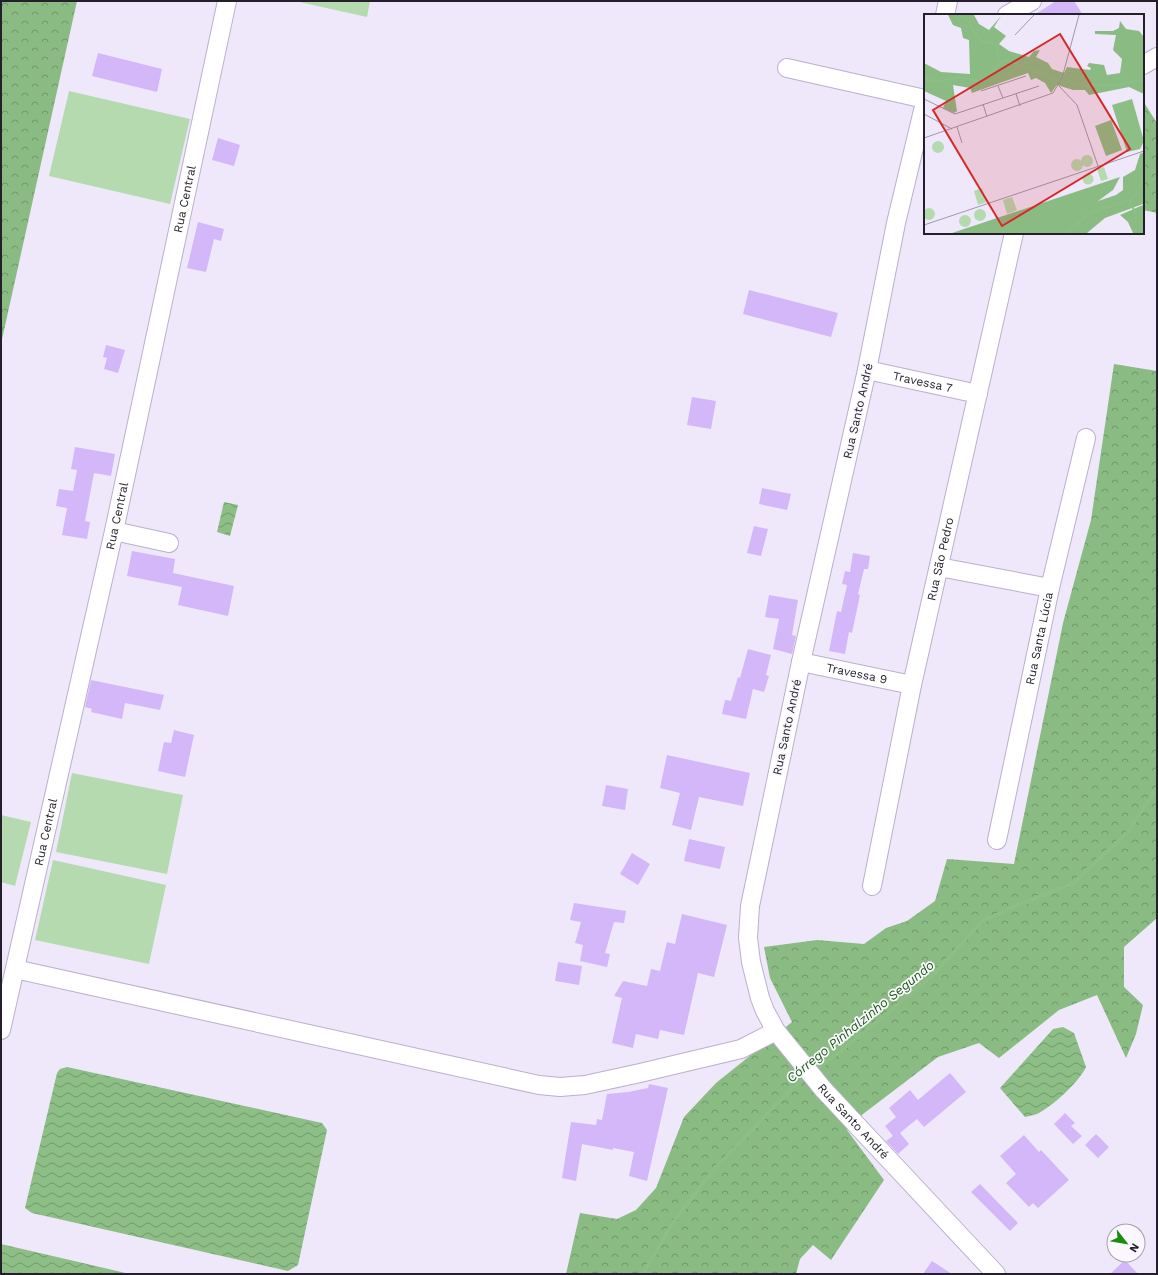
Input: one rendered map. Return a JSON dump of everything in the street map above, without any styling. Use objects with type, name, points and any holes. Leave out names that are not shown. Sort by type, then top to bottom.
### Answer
[{"type":"street","name":"Rua Central","points":[[1,1030],[114,531],[227,1]]},
{"type":"street","points":[[945,14],[948,1]]},
{"type":"street","points":[[1009,14],[1032,1]]},
{"type":"street","points":[[1144,65],[1157,57]]},
{"type":"street","points":[[787,68],[924,100]]},
{"type":"street","name":"Rua Santo André","points":[[924,104],[896,223],[867,370],[801,662],[750,906],[748,938],[751,962],[760,998],[776,1031],[823,1089],[996,1274]]},
{"type":"street","name":"Rua São Pedro","points":[[872,886],[912,685],[1014,234]]},
{"type":"street","name":"Travessa 7","points":[[867,370],[978,394]]},
{"type":"street","name":"Rua Santa Lúcia","points":[[997,840],[1050,588],[1086,438]]},
{"type":"street","points":[[114,531],[169,543]]},
{"type":"street","points":[[939,567],[1050,588]]},
{"type":"street","name":"Travessa 9","points":[[801,662],[912,685]]},
{"type":"street","points":[[15,969],[540,1085],[560,1087],[585,1085],[712,1057],[741,1049],[776,1031]]},
{"type":"shaded area","points":[[295,1],[370,1],[367,17]]},
{"type":"shaded area","points":[[69,91],[190,119],[170,204],[49,176]]},
{"type":"shaded area","points":[[72,773],[183,795],[167,874],[56,852]]},
{"type":"shaded area","points":[[1,815],[31,822],[15,886],[1,882]]},
{"type":"shaded area","points":[[53,860],[166,885],[149,964],[35,940]]},
{"type":"green space","points":[[1,1],[77,1],[1,344]]},
{"type":"green space","points":[[1144,103],[1157,123],[1157,213],[1144,210]]},
{"type":"green space","points":[[1114,364],[1157,371],[1157,918],[1124,947],[1124,987],[1143,1005],[1136,1034],[1126,1058],[1097,995],[1059,1010],[999,1058],[979,1043],[938,1057],[863,1114],[847,1130],[884,1180],[831,1260],[813,1245],[800,1259],[796,1274],[566,1274],[580,1213],[617,1219],[636,1210],[656,1188],[684,1117],[716,1083],[792,1022],[770,978],[764,947],[817,940],[864,944],[886,928],[907,921],[935,901],[947,859],[1014,864],[1063,623],[1091,520]]},
{"type":"water","points":[[224,502],[238,505],[230,536],[217,532]]},
{"type":"water","points":[[1063,1027],[1074,1033],[1086,1067],[1078,1080],[1050,1106],[1037,1114],[1025,1117],[1000,1088],[1053,1029]]},
{"type":"water","points":[[67,1067],[322,1123],[327,1130],[298,1265],[288,1271],[32,1213],[25,1208],[57,1073],[60,1069]]},
{"type":"water","points":[[1,1244],[130,1274],[1,1274]]},
{"type":"building","points":[[1056,1],[1074,1],[1082,14],[1036,14]]},
{"type":"building","points":[[98,53],[162,69],[157,92],[92,76]]},
{"type":"building","points":[[218,138],[240,145],[234,166],[212,160]]},
{"type":"building","points":[[198,222],[224,229],[221,241],[214,239],[206,272],[187,268]]},
{"type":"building","points":[[749,290],[838,313],[831,337],[743,314]]},
{"type":"building","points":[[106,345],[125,350],[118,373],[104,369],[107,358],[103,357]]},
{"type":"building","points":[[692,397],[716,401],[711,429],[687,425]]},
{"type":"building","points":[[75,447],[115,454],[111,476],[94,473],[85,521],[90,522],[87,539],[62,535],[67,508],[56,506],[59,489],[73,491],[77,470],[71,469]]},
{"type":"building","points":[[762,488],[791,494],[787,510],[759,504]]},
{"type":"building","points":[[754,526],[768,529],[761,556],[747,553]]},
{"type":"building","points":[[132,551],[175,559],[173,573],[234,586],[228,616],[178,605],[182,587],[127,576]]},
{"type":"building","points":[[853,553],[870,556],[868,569],[864,569],[858,594],[860,595],[852,633],[849,632],[845,654],[829,651],[837,611],[841,612],[847,585],[842,584],[845,571],[850,572]]},
{"type":"building","points":[[769,595],[798,600],[792,635],[796,636],[792,654],[773,649],[779,619],[765,617]]},
{"type":"building","points":[[748,649],[771,655],[766,675],[769,676],[764,692],[753,689],[746,719],[722,714],[725,700],[731,701],[738,677],[740,678]]},
{"type":"building","points":[[91,680],[164,695],[160,710],[125,703],[122,719],[91,712],[92,709],[85,707]]},
{"type":"building","points":[[174,730],[194,735],[185,777],[158,771],[164,742],[171,743]]},
{"type":"building","points":[[667,755],[750,773],[743,806],[699,797],[691,830],[672,825],[680,793],[660,788]]},
{"type":"building","points":[[606,785],[628,789],[625,810],[602,806]]},
{"type":"building","points":[[689,839],[725,847],[720,869],[684,861]]},
{"type":"building","points":[[632,853],[650,864],[638,885],[620,874]]},
{"type":"building","points":[[574,903],[626,911],[624,923],[614,922],[605,953],[610,954],[607,967],[580,961],[583,945],[575,943],[581,922],[570,920]]},
{"type":"building","points":[[682,914],[727,925],[714,977],[698,973],[684,1035],[660,1030],[658,1039],[636,1034],[633,1048],[612,1043],[622,998],[614,996],[623,981],[647,986],[651,969],[660,971],[667,942],[675,944]]},
{"type":"building","points":[[558,962],[582,966],[579,985],[555,981]]},
{"type":"building","points":[[950,1073],[966,1092],[924,1127],[917,1119],[900,1133],[909,1144],[898,1154],[886,1141],[893,1136],[885,1126],[896,1117],[889,1108],[910,1090],[918,1100]]},
{"type":"building","points":[[649,1084],[668,1088],[647,1181],[629,1176],[634,1152],[613,1148],[613,1150],[582,1144],[576,1181],[562,1178],[571,1122],[596,1125],[597,1119],[602,1120],[607,1094],[648,1088]]},
{"type":"building","points":[[1065,1113],[1075,1123],[1071,1126],[1082,1136],[1073,1144],[1054,1124]]},
{"type":"building","points":[[1096,1134],[1109,1147],[1098,1158],[1085,1145]]},
{"type":"building","points":[[1024,1135],[1039,1152],[1041,1150],[1069,1180],[1038,1208],[1033,1203],[1029,1207],[1006,1183],[1016,1174],[1000,1156]]},
{"type":"building","points":[[980,1184],[1018,1223],[1010,1231],[971,1192]]},
{"type":"building","points":[[932,1261],[952,1274],[923,1274]]},
{"type":"building","points":[[1122,1263],[1128,1263],[1138,1274],[1110,1274]]},
{"type":"waterway","name":"Córrego Pinhalzinho Segundo","points":[[815,1071],[887,1014],[936,972],[981,922],[1016,906],[1072,884],[1127,833],[1154,792],[1157,791]]},
{"type":"waterway","name":"Córrego Pinhalzinho Segundo","points":[[643,1274],[674,1221],[713,1171],[786,1094],[808,1076]]}]
